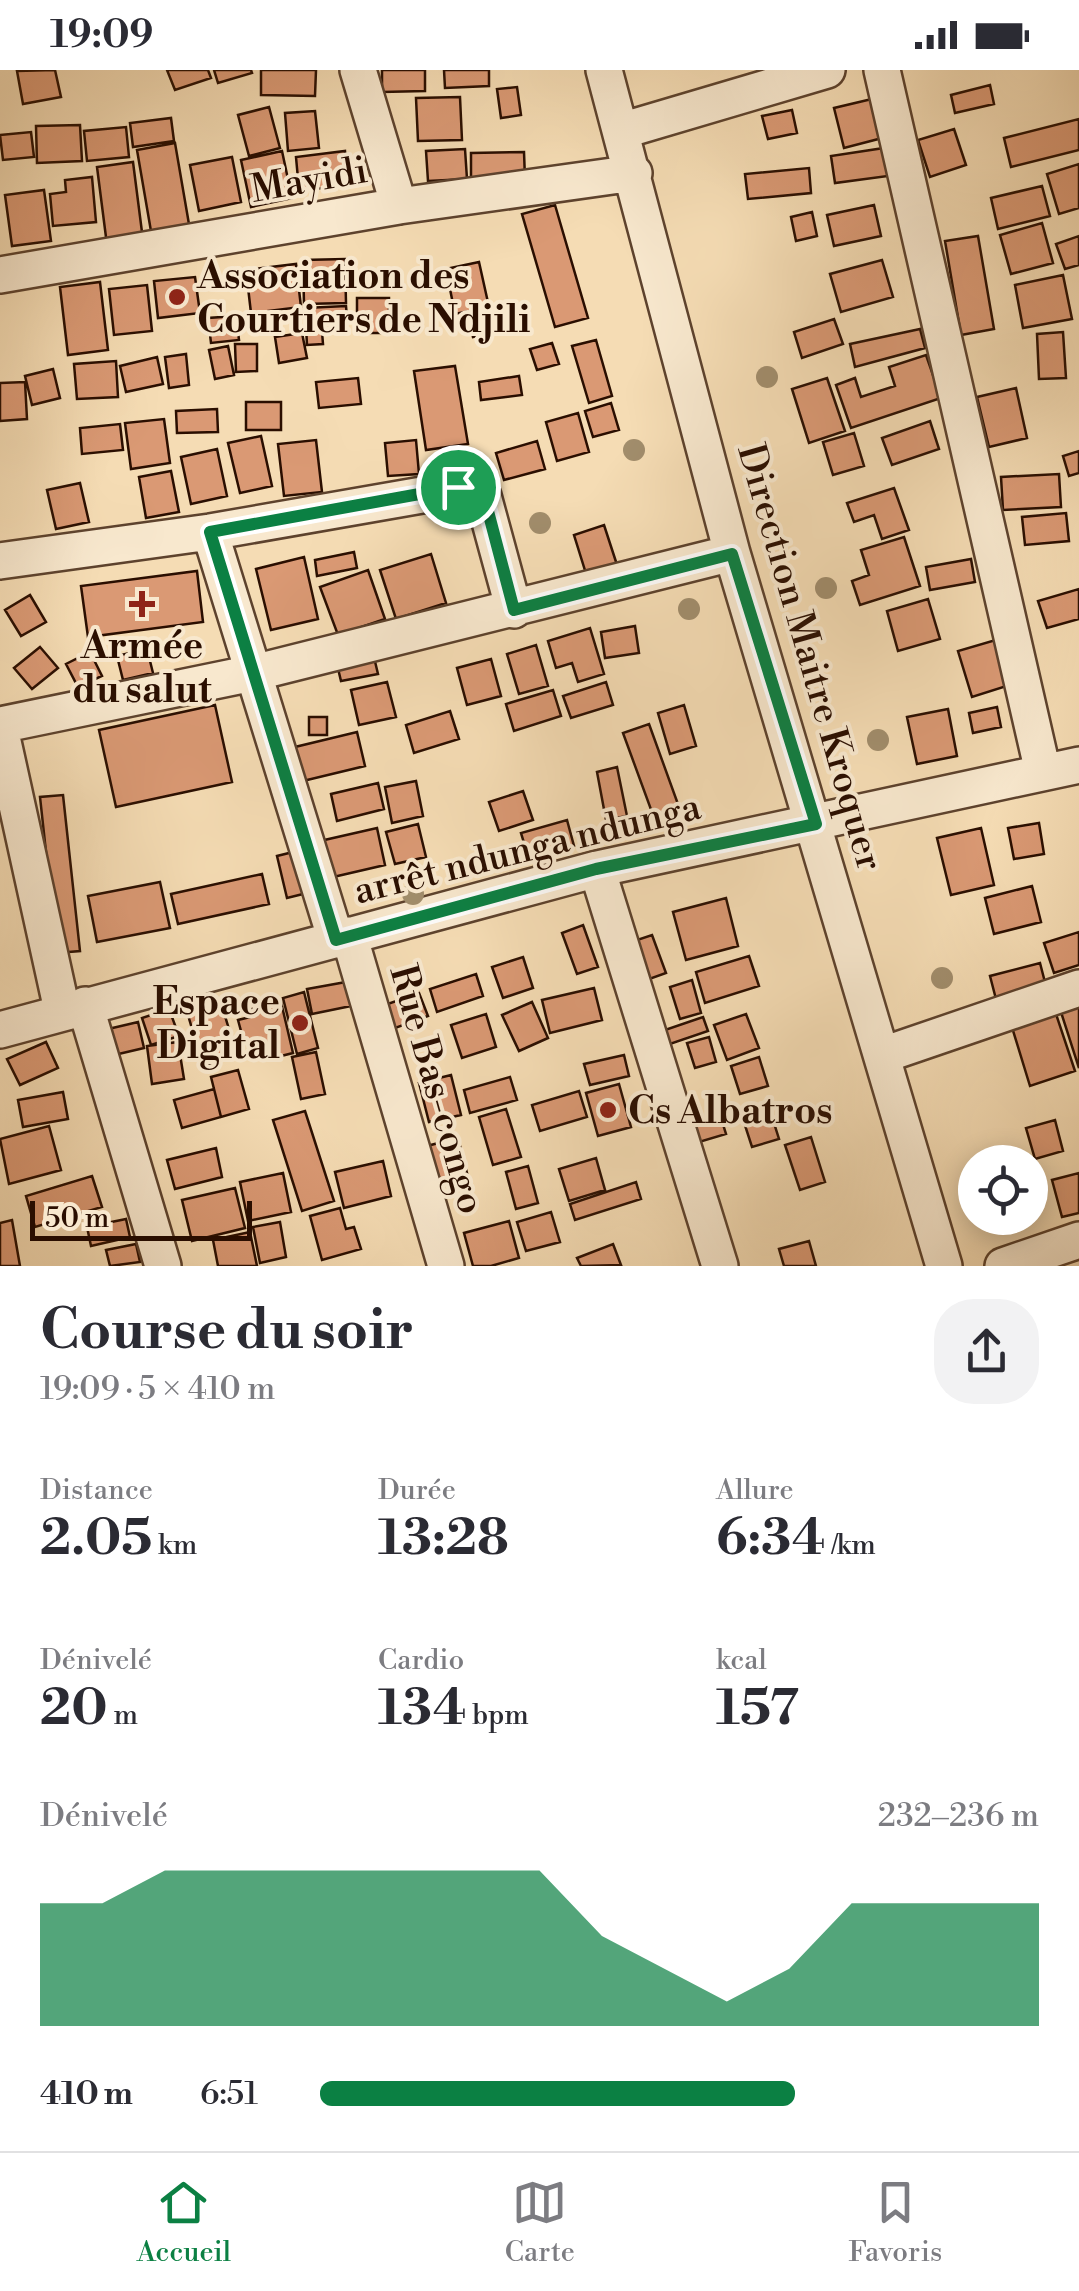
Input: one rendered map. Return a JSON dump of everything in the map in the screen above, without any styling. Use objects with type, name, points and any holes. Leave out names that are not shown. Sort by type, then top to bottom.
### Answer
[{"type":"street","points":[[358,70],[399,206]]},
{"type":"street","name":"Direction Maitre Kroquer","points":[[604,70],[732,554],[816,824],[944,1266]]},
{"type":"street","points":[[621,131],[827,70]]},
{"type":"street","points":[[882,70],[1043,772]]},
{"type":"street","name":"Mayidi","points":[[0,275],[399,206],[634,173]]},
{"type":"street","points":[[0,560],[210,532],[444,489],[473,488],[484,496],[514,610]]},
{"type":"street","name":"Rue Bas-congo","points":[[210,532],[446,1266]]},
{"type":"street","points":[[164,1266],[73,1008],[0,726],[253,673],[732,554]]},
{"type":"street","name":"arrêt ndunga ndunga","points":[[0,1030],[596,869],[1079,765]]},
{"type":"street","points":[[596,869],[720,1266]]},
{"type":"street","points":[[883,1055],[1079,988]]},
{"type":"street","points":[[1003,1266],[1079,1240]]},
{"type":"building","points":[[55,70],[61,97],[23,104],[17,71]]},
{"type":"building","points":[[167,70],[208,70],[211,78],[175,90]]},
{"type":"building","points":[[214,70],[251,70],[252,73],[218,83]]},
{"type":"building","points":[[261,70],[316,70],[315,96],[261,95]]},
{"type":"building","points":[[382,70],[425,70],[425,91],[382,92]]},
{"type":"building","points":[[444,70],[489,70],[489,86],[445,88]]},
{"type":"building","points":[[990,85],[994,104],[955,113],[951,95]]},
{"type":"building","points":[[517,87],[521,115],[501,118],[497,89]]},
{"type":"building","points":[[460,97],[462,140],[418,141],[416,98]]},
{"type":"building","points":[[876,98],[886,137],[844,148],[834,108]]},
{"type":"building","points":[[269,107],[280,148],[249,156],[238,115]]},
{"type":"building","points":[[792,110],[797,133],[768,139],[762,116]]},
{"type":"building","points":[[315,111],[319,148],[288,151],[285,113]]},
{"type":"building","points":[[171,118],[174,141],[133,147],[130,123]]},
{"type":"building","points":[[1079,119],[1079,150],[1011,167],[1004,138]]},
{"type":"building","points":[[80,125],[82,161],[37,163],[36,126]]},
{"type":"building","points":[[126,127],[129,157],[87,161],[84,131]]},
{"type":"building","points":[[954,129],[966,165],[930,177],[918,140]]},
{"type":"building","points":[[31,132],[34,157],[3,160],[0,135]]},
{"type":"building","points":[[175,143],[190,230],[152,237],[137,150]]},
{"type":"building","points":[[884,148],[888,176],[835,183],[831,156]]},
{"type":"building","points":[[465,149],[467,179],[428,181],[426,151]]},
{"type":"building","points":[[282,151],[292,198],[251,207],[241,160]]},
{"type":"building","points":[[345,151],[348,186],[299,190],[296,157]]},
{"type":"building","points":[[524,152],[525,179],[471,180],[471,153]]},
{"type":"building","points":[[232,157],[241,202],[199,211],[190,165]]},
{"type":"building","points":[[133,162],[143,240],[107,245],[97,167]]},
{"type":"building","points":[[1079,164],[1079,208],[1059,214],[1047,174]]},
{"type":"building","points":[[809,168],[811,193],[748,199],[745,174]]},
{"type":"building","points":[[92,177],[96,222],[53,226],[50,194],[66,192],[65,180]]},
{"type":"building","points":[[1042,186],[1050,216],[998,229],[991,198]]},
{"type":"building","points":[[44,190],[51,241],[12,246],[5,195]]},
{"type":"building","points":[[555,205],[588,318],[555,327],[522,214]]},
{"type":"building","points":[[874,205],[881,236],[834,246],[827,215]]},
{"type":"building","points":[[812,212],[817,236],[796,241],[791,217]]},
{"type":"building","points":[[1042,223],[1053,263],[1011,274],[1000,235]]},
{"type":"building","points":[[978,236],[994,329],[961,335],[945,241]]},
{"type":"building","points":[[1079,236],[1079,265],[1065,269],[1056,244]]},
{"type":"building","points":[[345,259],[346,303],[304,304],[303,260]]},
{"type":"building","points":[[882,260],[893,297],[841,312],[830,274]]},
{"type":"building","points":[[479,262],[489,307],[455,314],[446,269]]},
{"type":"building","points":[[296,264],[301,307],[251,313],[246,270]]},
{"type":"building","points":[[1063,275],[1072,319],[1023,328],[1015,285]]},
{"type":"building","name":"Association des Courtiers de Ndjili","points":[[195,277],[200,313],[158,318],[154,281]]},
{"type":"building","points":[[100,282],[108,350],[68,355],[60,287]]},
{"type":"building","points":[[147,285],[152,331],[114,335],[109,289]]},
{"type":"building","points":[[357,298],[389,298],[389,333],[357,333]]},
{"type":"building","points":[[346,306],[347,318],[321,319],[323,344],[307,345],[305,308]]},
{"type":"building","points":[[494,313],[497,332],[473,337],[469,317]]},
{"type":"building","points":[[236,316],[239,340],[211,343],[208,318]]},
{"type":"building","points":[[834,319],[843,344],[802,358],[794,332]]},
{"type":"building","points":[[920,329],[925,348],[855,367],[850,344]]},
{"type":"building","points":[[1063,332],[1066,378],[1039,379],[1037,334]]},
{"type":"building","points":[[302,333],[307,358],[279,363],[275,337]]},
{"type":"building","points":[[596,340],[612,396],[589,403],[572,346]]},
{"type":"building","points":[[552,343],[559,364],[537,370],[530,349]]},
{"type":"building","points":[[235,344],[257,344],[257,371],[236,372]]},
{"type":"building","points":[[228,346],[234,375],[215,379],[209,350]]},
{"type":"building","points":[[186,354],[189,385],[169,388],[165,357]]},
{"type":"building","points":[[926,355],[941,398],[851,428],[836,385],[855,378],[861,397],[895,386],[889,367]]},
{"type":"building","points":[[157,357],[163,384],[126,392],[120,366]]},
{"type":"building","points":[[116,361],[118,397],[77,399],[74,364]]},
{"type":"building","points":[[455,366],[468,444],[426,450],[414,371]]},
{"type":"building","points":[[53,369],[60,398],[32,405],[25,376]]},
{"type":"building","points":[[519,376],[522,395],[481,400],[479,382]]},
{"type":"building","points":[[358,378],[361,404],[319,408],[316,382]]},
{"type":"building","points":[[827,378],[845,431],[809,443],[792,389]]},
{"type":"building","points":[[25,382],[27,419],[0,421],[0,383]]},
{"type":"building","points":[[1016,388],[1027,438],[989,447],[977,397]]},
{"type":"building","points":[[246,402],[281,402],[281,430],[246,430]]},
{"type":"building","points":[[611,403],[619,430],[593,437],[585,411]]},
{"type":"building","points":[[217,409],[218,432],[177,433],[176,411]]},
{"type":"building","points":[[578,413],[589,452],[557,461],[546,422]]},
{"type":"building","points":[[164,419],[170,463],[131,469],[125,423]]},
{"type":"building","points":[[930,421],[939,449],[892,465],[882,438]]},
{"type":"building","points":[[120,424],[123,450],[82,454],[80,428]]},
{"type":"building","points":[[854,433],[864,466],[833,475],[823,442]]},
{"type":"building","points":[[261,436],[272,486],[240,493],[228,443]]},
{"type":"building","points":[[316,440],[322,492],[284,496],[278,444]]},
{"type":"building","points":[[416,440],[419,474],[388,476],[385,443]]},
{"type":"building","points":[[537,441],[545,469],[504,480],[496,453]]},
{"type":"building","points":[[217,449],[227,496],[191,504],[181,457]]},
{"type":"building","points":[[1079,451],[1079,473],[1069,476],[1063,456]]},
{"type":"building","points":[[171,471],[179,512],[146,518],[139,477]]},
{"type":"building","points":[[1059,474],[1061,507],[1003,510],[1001,477]]},
{"type":"building","points":[[80,483],[89,522],[56,529],[47,490]]},
{"type":"building","points":[[894,488],[909,530],[882,539],[874,515],[854,522],[847,503]]},
{"type":"building","points":[[1066,513],[1069,541],[1025,545],[1022,517]]},
{"type":"building","points":[[604,525],[619,571],[588,580],[574,535]]},
{"type":"building","points":[[904,537],[920,586],[860,605],[852,581],[869,575],[861,550]]},
{"type":"building","points":[[354,552],[357,568],[317,576],[315,560]]},
{"type":"building","points":[[431,554],[446,603],[396,619],[380,570]]},
{"type":"building","points":[[304,557],[318,619],[271,630],[256,569]]},
{"type":"building","points":[[971,559],[975,582],[930,590],[926,567]]},
{"type":"building","points":[[368,570],[385,619],[338,635],[320,587]]},
{"type":"building","name":"Armée du salut","points":[[197,571],[203,622],[88,637],[81,586]]},
{"type":"building","points":[[1079,589],[1079,619],[1047,628],[1038,601]]},
{"type":"building","points":[[30,595],[46,622],[21,636],[5,610]]},
{"type":"building","points":[[928,599],[940,639],[898,651],[887,611]]},
{"type":"building","points":[[635,626],[639,653],[605,658],[601,632]]},
{"type":"building","points":[[590,628],[604,674],[578,682],[572,663],[556,668],[548,641]]},
{"type":"building","points":[[999,639],[1013,684],[972,697],[958,651]]},
{"type":"building","points":[[536,645],[548,686],[519,694],[507,654]]},
{"type":"building","points":[[40,647],[58,668],[32,689],[14,668]]},
{"type":"building","points":[[147,649],[153,673],[123,680],[117,656]]},
{"type":"building","points":[[372,649],[378,674],[341,681],[335,656]]},
{"type":"building","points":[[90,652],[102,676],[78,687],[66,664]]},
{"type":"building","points":[[491,659],[501,696],[467,705],[457,668]]},
{"type":"building","points":[[387,682],[396,717],[359,725],[351,690]]},
{"type":"building","points":[[606,682],[613,705],[571,718],[563,696]]},
{"type":"building","points":[[553,690],[561,716],[514,731],[506,704]]},
{"type":"building","points":[[215,705],[232,782],[116,807],[99,730]]},
{"type":"building","points":[[684,705],[696,746],[670,754],[658,713]]},
{"type":"building","points":[[997,707],[1001,727],[973,733],[969,713]]},
{"type":"building","points":[[948,709],[957,756],[917,764],[907,717]]},
{"type":"building","points":[[450,711],[459,739],[414,753],[406,725]]},
{"type":"building","points":[[309,717],[327,717],[327,735],[309,735]]},
{"type":"building","points":[[649,724],[679,807],[653,815],[623,733]]},
{"type":"building","points":[[357,732],[365,766],[303,781],[295,747]]},
{"type":"building","points":[[617,767],[627,816],[606,820],[597,772]]},
{"type":"building","points":[[416,781],[423,816],[392,823],[385,787]]},
{"type":"building","points":[[378,783],[384,809],[337,821],[331,794]]},
{"type":"building","points":[[523,791],[533,820],[499,831],[489,802]]},
{"type":"building","points":[[63,795],[80,951],[57,953],[40,797]]},
{"type":"building","points":[[567,820],[574,846],[529,859],[521,833]]},
{"type":"building","points":[[1039,823],[1044,854],[1014,859],[1008,828]]},
{"type":"building","points":[[418,824],[426,857],[395,864],[386,832]]},
{"type":"building","points":[[377,828],[385,865],[329,878],[320,841]]},
{"type":"building","points":[[981,828],[994,885],[951,895],[937,838]]},
{"type":"building","points":[[301,850],[311,892],[287,898],[277,856]]},
{"type":"building","points":[[262,874],[269,904],[178,924],[171,894]]},
{"type":"building","points":[[160,882],[170,928],[97,942],[88,896]]},
{"type":"building","points":[[1032,886],[1041,922],[994,934],[985,898]]},
{"type":"building","points":[[726,898],[738,946],[686,960],[673,912]]},
{"type":"building","points":[[583,925],[598,967],[577,974],[562,933]]},
{"type":"building","points":[[1079,932],[1079,965],[1054,973],[1044,943]]},
{"type":"building","points":[[652,935],[666,973],[641,982],[628,943]]},
{"type":"building","points":[[749,956],[759,986],[705,1003],[696,972]]},
{"type":"building","points":[[523,957],[533,988],[503,998],[492,967]]},
{"type":"building","points":[[1040,963],[1047,990],[997,1003],[990,976]]},
{"type":"building","points":[[476,974],[483,996],[437,1012],[430,989]]},
{"type":"building","points":[[692,980],[701,1013],[680,1019],[670,987]]},
{"type":"building","points":[[346,982],[351,1006],[312,1014],[307,989]]},
{"type":"building","points":[[594,988],[602,1020],[550,1033],[542,1000]]},
{"type":"building","name":"Espace Digital","points":[[304,992],[318,1048],[297,1054],[283,998]]},
{"type":"building","points":[[419,993],[428,1016],[387,1031],[379,1007]]},
{"type":"building","points":[[281,1002],[293,1053],[265,1060],[259,1039],[244,1042],[238,1020],[250,1017],[248,1010]]},
{"type":"building","points":[[532,1002],[548,1038],[519,1051],[502,1015]]},
{"type":"building","points":[[1079,1003],[1079,1068],[1060,1009]]},
{"type":"building","points":[[222,1006],[237,1056],[203,1066],[188,1015]]},
{"type":"building","points":[[169,1009],[179,1036],[151,1045],[142,1018]]},
{"type":"building","points":[[1055,1011],[1075,1071],[1030,1086],[1011,1024]]},
{"type":"building","points":[[486,1014],[496,1047],[462,1058],[451,1025]]},
{"type":"building","points":[[746,1014],[759,1048],[727,1060],[714,1025]]},
{"type":"building","points":[[703,1017],[708,1031],[667,1045],[662,1031]]},
{"type":"building","points":[[138,1022],[144,1048],[110,1056],[104,1030]]},
{"type":"building","points":[[709,1037],[716,1062],[695,1068],[687,1043]]},
{"type":"building","points":[[46,1042],[58,1068],[20,1085],[7,1059]]},
{"type":"building","points":[[178,1042],[184,1079],[152,1084],[147,1046]]},
{"type":"building","points":[[316,1052],[325,1094],[301,1099],[292,1057]]},
{"type":"building","points":[[624,1055],[629,1076],[590,1085],[584,1064]]},
{"type":"building","points":[[759,1057],[768,1086],[740,1094],[731,1066]]},
{"type":"building","points":[[238,1070],[249,1109],[221,1117],[211,1077]]},
{"type":"building","points":[[451,1075],[461,1115],[429,1122],[419,1083]]},
{"type":"building","points":[[510,1077],[517,1100],[470,1113],[464,1090]]},
{"type":"building","name":"Cs Albatros","points":[[619,1084],[631,1127],[598,1136],[586,1093]]},
{"type":"building","points":[[214,1089],[221,1117],[182,1128],[174,1100]]},
{"type":"building","points":[[579,1091],[587,1117],[540,1131],[532,1105]]},
{"type":"building","points":[[63,1092],[68,1119],[23,1127],[18,1100]]},
{"type":"building","points":[[768,1104],[779,1139],[752,1147],[741,1113]]},
{"type":"building","points":[[506,1109],[521,1157],[493,1165],[479,1117]]},
{"type":"building","points":[[305,1111],[334,1201],[302,1211],[273,1120]]},
{"type":"building","points":[[721,1118],[726,1134],[689,1145],[684,1128]]},
{"type":"building","points":[[1055,1120],[1063,1151],[1048,1155],[1048,1145],[1031,1145],[1026,1128]]},
{"type":"building","points":[[49,1126],[61,1170],[9,1184],[0,1139]]},
{"type":"building","points":[[811,1137],[825,1182],[800,1190],[785,1145]]},
{"type":"building","points":[[458,1138],[467,1173],[433,1182],[423,1147]]},
{"type":"building","points":[[216,1148],[222,1177],[175,1189],[167,1160]]},
{"type":"building","points":[[596,1158],[605,1190],[569,1201],[559,1169]]},
{"type":"building","points":[[383,1161],[391,1196],[344,1208],[335,1172]]},
{"type":"building","points":[[528,1166],[538,1203],[516,1209],[506,1172]]},
{"type":"building","points":[[283,1173],[291,1212],[248,1221],[240,1182]]},
{"type":"building","points":[[1079,1173],[1079,1213],[1062,1217],[1052,1180]]},
{"type":"building","points":[[92,1176],[102,1207],[35,1227],[26,1196]]},
{"type":"building","points":[[636,1182],[641,1199],[575,1220],[570,1204]]},
{"type":"building","points":[[235,1188],[245,1228],[192,1241],[182,1200]]},
{"type":"building","points":[[340,1208],[346,1229],[354,1227],[361,1249],[322,1260],[310,1216]]},
{"type":"building","points":[[551,1212],[560,1242],[526,1251],[517,1222]]},
{"type":"building","points":[[126,1219],[130,1237],[91,1246],[87,1227]]},
{"type":"building","points":[[12,1220],[20,1266],[0,1266],[0,1223]]},
{"type":"building","points":[[509,1221],[519,1258],[491,1266],[473,1266],[464,1233]]},
{"type":"building","points":[[280,1222],[286,1257],[260,1263],[253,1227]]},
{"type":"building","points":[[250,1232],[257,1266],[218,1266],[213,1240]]},
{"type":"building","points":[[809,1241],[816,1266],[784,1266],[779,1249]]},
{"type":"building","points":[[136,1244],[140,1262],[110,1266],[106,1250]]},
{"type":"building","points":[[613,1244],[621,1265],[581,1266],[577,1258]]},
{"type":"place","name":"Association des Courtiers de Ndjili","points":[[177,297]]},
{"type":"place","name":"Armée du salut","points":[[142,604]]},
{"type":"place","name":"Espace Digital","points":[[300,1023]]},
{"type":"place","name":"Cs Albatros","points":[[608,1110]]},
{"type":"route","points":[[458,487],[473,488],[484,496],[514,610],[732,554],[816,824],[596,869],[336,940],[210,532],[458,487]]}]
